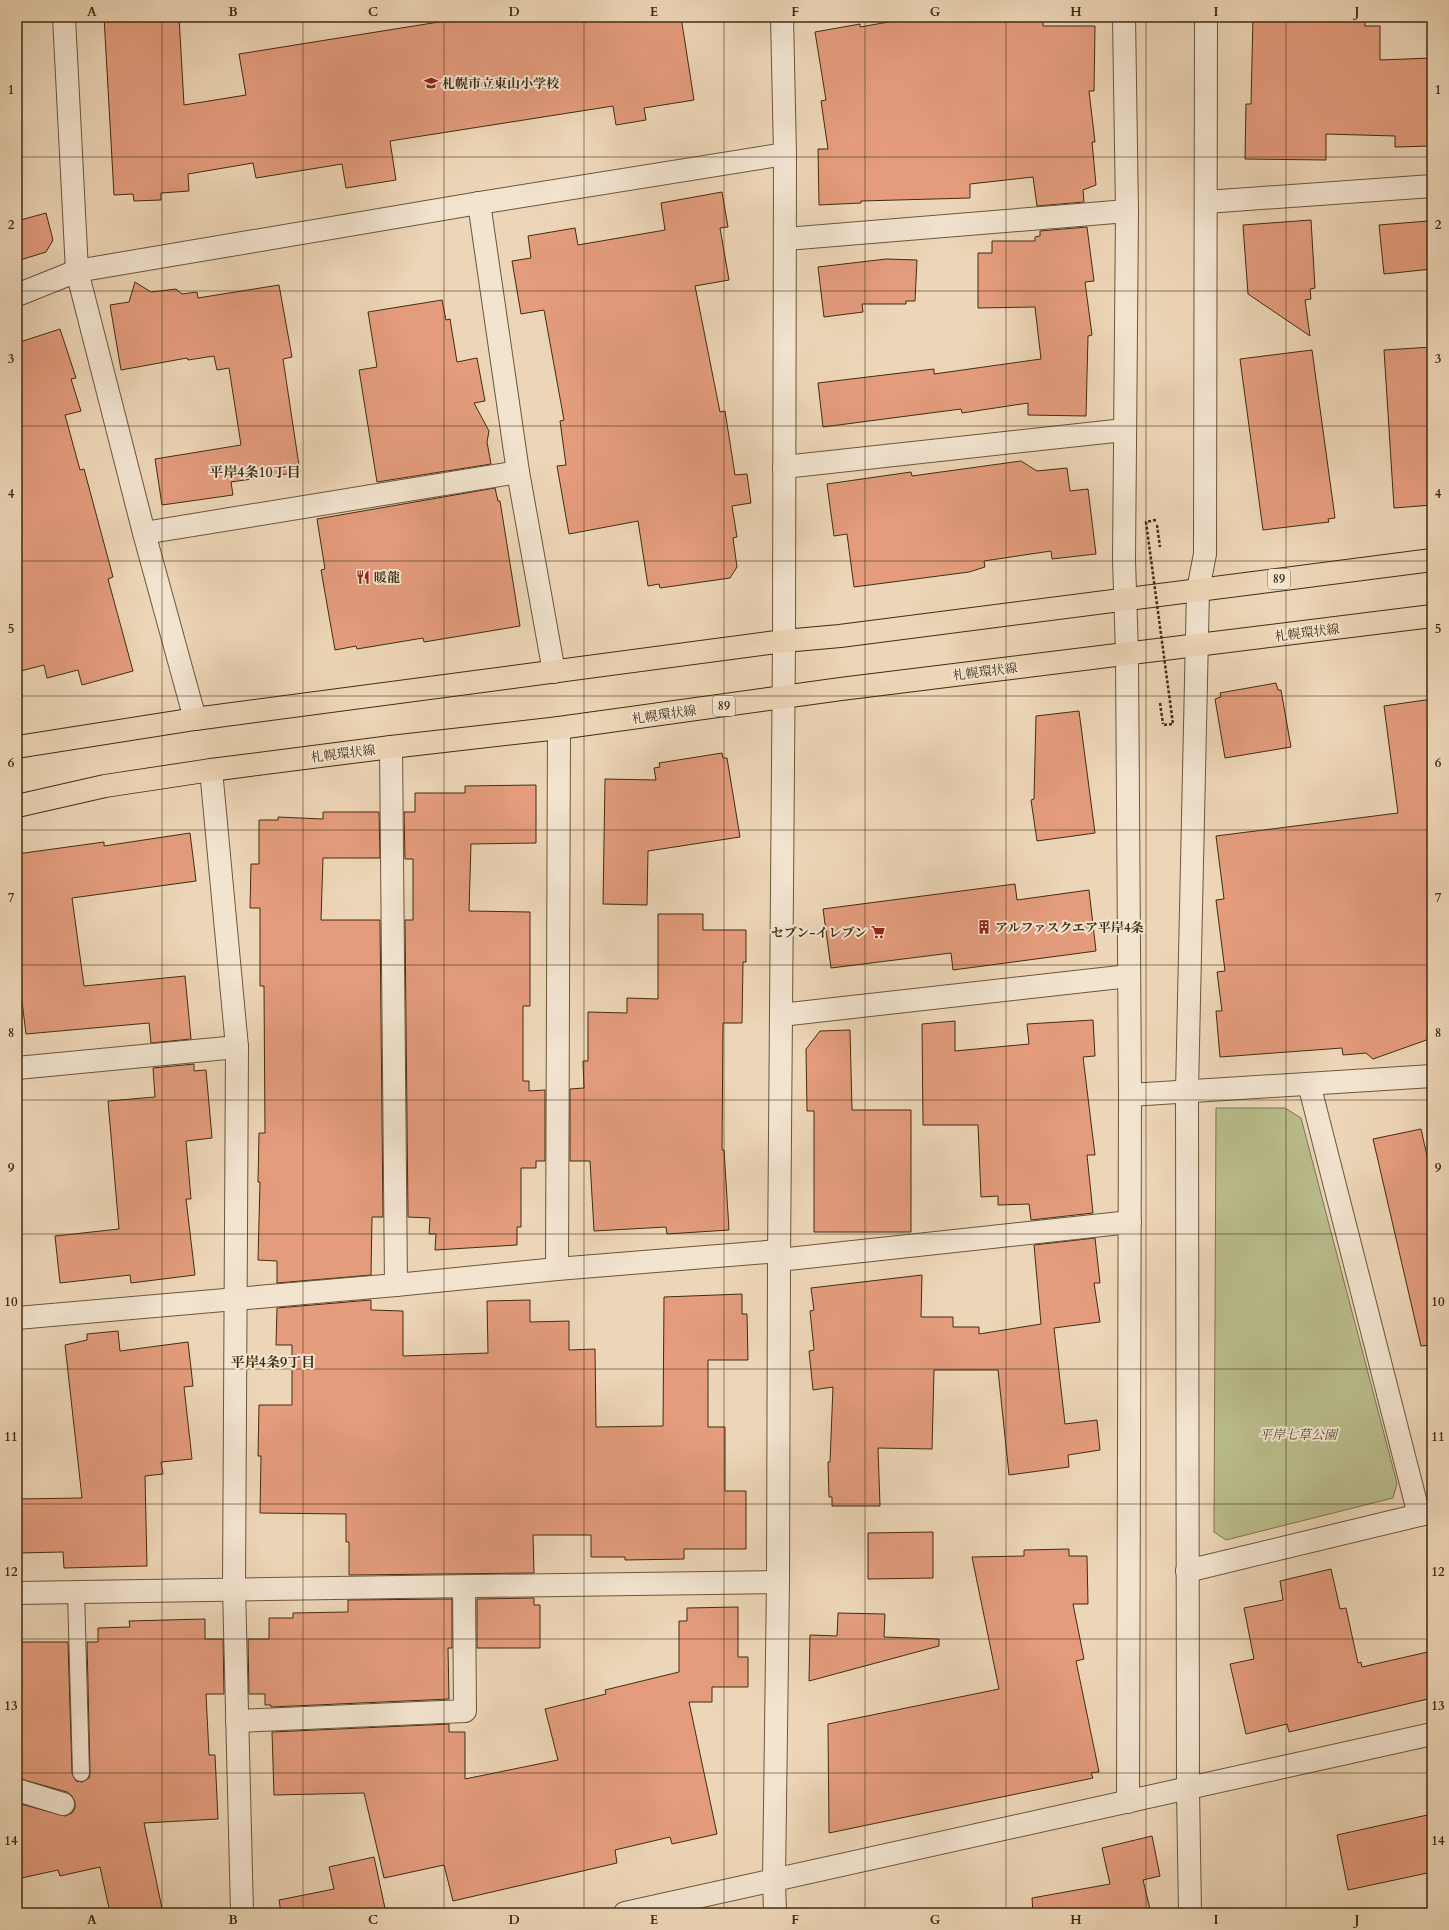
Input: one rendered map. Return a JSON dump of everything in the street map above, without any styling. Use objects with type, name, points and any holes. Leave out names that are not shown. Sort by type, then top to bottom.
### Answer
[{"type":"main road","name":"89","points":[[17,747],[195,719],[784,641],[840,636],[1432,560]]},
{"type":"main road","name":"札幌環状線","points":[[17,806],[105,786],[211,770],[559,728],[1432,616]]},
{"type":"street","points":[[64,17],[77,271],[144,534],[195,719]]},
{"type":"street","points":[[775,1913],[774,1880],[778,1582],[786,238],[786,154],[782,17]]},
{"type":"street","points":[[1124,17],[1127,211],[1124,430],[1130,1095],[1128,1802]]},
{"type":"street","points":[[1190,1913],[1187,1572],[1187,1091],[1198,590],[1205,554],[1206,17]]},
{"type":"street","points":[[17,295],[77,271],[479,203],[786,154]]},
{"type":"street","points":[[1206,202],[1432,186]]},
{"type":"street","points":[[479,203],[518,472],[554,672]]},
{"type":"street","points":[[786,238],[1127,211]]},
{"type":"street","points":[[784,467],[1124,430]]},
{"type":"street","points":[[144,534],[518,472]]},
{"type":"street","points":[[557,1269],[559,728]]},
{"type":"street","points":[[392,747],[396,1285]]},
{"type":"street","points":[[211,770],[237,1047],[234,1588],[242,1913]]},
{"type":"street","points":[[781,1015],[1129,976]]},
{"type":"street","points":[[17,1068],[237,1047]]},
{"type":"street","points":[[1130,1095],[1432,1076]]},
{"type":"street","points":[[1187,1572],[1425,1514],[1309,1084]]},
{"type":"street","points":[[17,1318],[396,1285],[557,1269],[779,1256],[1130,1222]]},
{"type":"street","points":[[17,1593],[234,1588],[464,1587],[778,1582]]},
{"type":"street","points":[[237,1721],[465,1711],[464,1587]]},
{"type":"street","points":[[625,1913],[1432,1734]]},
{"type":"street","points":[[17,1790],[63,1804]]},
{"type":"lane","points":[[76,1592],[81,1772]]},
{"type":"path","points":[[1159,699],[1163,725],[1173,724],[1146,522],[1156,520],[1160,546]]},
{"type":"green space","name":"平岸七草公園","points":[[1216,1108],[1285,1108],[1301,1118],[1397,1483],[1393,1498],[1226,1540],[1214,1532]]},
{"type":"building","points":[[104,17],[179,17],[184,105],[246,95],[239,54],[470,17],[681,17],[694,100],[644,108],[646,120],[616,125],[613,106],[390,141],[396,180],[346,188],[342,164],[256,178],[253,163],[188,174],[189,191],[161,193],[161,200],[134,201],[133,194],[114,195]]},
{"type":"building","points":[[917,17],[1043,18],[1043,26],[1095,26],[1094,91],[1089,91],[1095,142],[1092,142],[1096,185],[1083,190],[1084,202],[1037,206],[1033,177],[970,184],[970,198],[861,201],[861,203],[819,205],[818,149],[828,149],[821,101],[826,100],[815,32],[860,24],[860,27]]},
{"type":"building","points":[[1253,17],[1365,17],[1365,26],[1380,26],[1380,60],[1432,58],[1432,146],[1395,147],[1395,136],[1326,134],[1326,160],[1245,159],[1246,104],[1251,104]]},
{"type":"building","points":[[722,192],[728,227],[720,228],[729,280],[695,286],[720,412],[725,411],[735,475],[747,474],[751,503],[732,506],[737,537],[733,538],[737,567],[730,578],[660,588],[659,584],[648,586],[638,521],[569,534],[557,466],[566,465],[560,421],[564,420],[544,310],[521,314],[512,261],[531,258],[528,236],[575,228],[578,245],[665,230],[661,203]]},
{"type":"building","points":[[46,213],[53,240],[46,252],[17,261],[17,221]]},
{"type":"building","points":[[1311,220],[1315,288],[1310,289],[1311,299],[1305,300],[1310,336],[1248,294],[1243,225]]},
{"type":"building","points":[[1428,221],[1432,269],[1384,274],[1379,225]]},
{"type":"building","points":[[1087,227],[1094,281],[1085,282],[1092,335],[1088,336],[1086,416],[1028,415],[1028,403],[962,413],[961,409],[823,427],[818,383],[934,369],[934,374],[1041,359],[1035,307],[978,308],[978,253],[992,253],[992,241],[1035,241],[1035,237],[1040,236],[1040,231]]},
{"type":"building","points":[[886,259],[917,260],[915,301],[906,301],[906,304],[862,304],[863,312],[824,317],[818,267]]},
{"type":"building","points":[[135,282],[151,292],[176,289],[182,294],[197,292],[198,298],[279,285],[292,357],[283,359],[300,472],[231,482],[233,495],[162,505],[155,459],[241,445],[229,368],[217,370],[214,356],[188,360],[187,358],[121,370],[110,305],[129,302]]},
{"type":"building","points":[[442,300],[446,320],[450,319],[457,362],[477,358],[485,401],[474,403],[489,431],[487,442],[491,464],[377,482],[359,370],[377,367],[368,312]]},
{"type":"building","points":[[60,329],[76,378],[71,379],[81,411],[65,415],[80,470],[84,469],[113,577],[108,579],[133,671],[82,685],[78,670],[47,678],[44,665],[17,672],[17,343]]},
{"type":"building","points":[[1432,347],[1432,505],[1394,508],[1384,350]]},
{"type":"building","points":[[1312,350],[1335,518],[1328,519],[1329,522],[1263,530],[1240,359]]},
{"type":"building","points":[[1021,461],[1037,471],[1067,468],[1070,491],[1088,489],[1096,554],[1052,559],[1051,551],[984,561],[985,567],[969,572],[854,587],[847,534],[834,536],[827,484],[911,472],[912,476]]},
{"type":"building","points":[[495,488],[498,501],[500,501],[520,626],[424,642],[423,638],[357,649],[356,646],[335,650],[321,570],[325,569],[317,519]]},
{"type":"building","points":[[1276,683],[1278,690],[1281,690],[1291,747],[1225,758],[1215,699],[1221,697],[1220,693]]},
{"type":"building","points":[[1432,699],[1432,1038],[1373,1059],[1366,1053],[1343,1055],[1342,1048],[1220,1057],[1216,1011],[1222,1011],[1217,972],[1225,971],[1216,900],[1224,899],[1216,836],[1398,813],[1384,706]]},
{"type":"building","points":[[1079,711],[1095,833],[1037,841],[1031,800],[1034,799],[1036,716]]},
{"type":"building","points":[[722,753],[723,758],[727,758],[740,837],[648,851],[647,905],[603,904],[605,779],[656,780],[654,768],[660,767],[659,763]]},
{"type":"building","points":[[536,785],[536,843],[471,844],[469,911],[530,912],[530,1006],[523,1006],[523,1081],[529,1081],[529,1091],[545,1090],[545,1161],[536,1161],[536,1168],[521,1168],[521,1227],[517,1227],[517,1245],[435,1250],[436,1234],[429,1234],[430,1218],[408,1217],[405,920],[413,920],[413,859],[405,859],[404,812],[415,812],[415,793],[465,793],[465,786]]},
{"type":"building","points":[[323,812],[379,812],[380,858],[323,858],[321,920],[380,920],[383,1217],[372,1217],[371,1275],[277,1283],[277,1261],[258,1260],[260,1182],[258,1182],[259,1133],[265,1133],[264,986],[260,986],[260,908],[250,908],[251,864],[259,864],[259,820],[278,820],[278,817],[323,819]]},
{"type":"building","points":[[190,833],[196,881],[72,898],[84,986],[185,976],[191,1039],[151,1043],[149,1023],[26,1034],[17,961],[17,854],[104,842],[104,846]]},
{"type":"building","points":[[1015,884],[1017,900],[1089,890],[1096,951],[953,970],[951,953],[831,968],[823,909]]},
{"type":"building","points":[[658,914],[703,914],[703,930],[746,930],[746,962],[743,962],[742,1023],[723,1023],[722,1150],[724,1150],[729,1230],[667,1234],[666,1227],[594,1231],[590,1161],[570,1161],[570,1089],[584,1088],[583,1061],[588,1061],[588,1012],[627,1013],[627,998],[658,999]]},
{"type":"building","points":[[1093,1020],[1095,1056],[1083,1057],[1095,1155],[1087,1155],[1093,1213],[1031,1220],[1029,1204],[998,1205],[998,1196],[981,1197],[978,1125],[923,1125],[922,1024],[955,1021],[955,1051],[1029,1044],[1027,1024]]},
{"type":"building","points":[[850,1030],[852,1110],[911,1110],[911,1232],[814,1232],[814,1111],[807,1111],[806,1049],[820,1031]]},
{"type":"building","points":[[194,1064],[194,1071],[206,1070],[212,1138],[186,1141],[191,1199],[186,1199],[195,1275],[131,1283],[130,1275],[60,1283],[55,1236],[119,1229],[108,1101],[155,1097],[153,1068]]},
{"type":"building","points":[[1421,1129],[1432,1178],[1432,1345],[1421,1346],[1373,1139]]},
{"type":"building","points":[[1095,1238],[1100,1283],[1094,1283],[1100,1322],[1054,1328],[1065,1424],[1097,1420],[1100,1450],[1068,1455],[1069,1467],[1009,1475],[998,1370],[934,1370],[932,1449],[878,1448],[880,1506],[832,1506],[832,1497],[829,1497],[828,1462],[830,1462],[833,1387],[813,1390],[809,1351],[814,1350],[810,1311],[814,1310],[811,1288],[922,1275],[921,1317],[953,1317],[953,1327],[979,1327],[979,1334],[1041,1324],[1034,1245]]},
{"type":"building","points":[[742,1294],[742,1314],[747,1314],[748,1360],[708,1360],[708,1427],[725,1427],[725,1491],[746,1491],[746,1549],[684,1549],[684,1559],[625,1560],[625,1557],[591,1557],[591,1535],[533,1535],[534,1573],[349,1575],[349,1542],[346,1542],[346,1514],[260,1513],[261,1456],[258,1456],[259,1405],[292,1405],[292,1345],[276,1345],[277,1308],[371,1300],[371,1310],[403,1311],[403,1356],[488,1353],[487,1301],[530,1300],[530,1322],[569,1321],[569,1350],[595,1349],[596,1427],[663,1426],[664,1297]]},
{"type":"building","points":[[118,1331],[120,1351],[188,1342],[193,1386],[184,1387],[192,1459],[161,1462],[163,1474],[145,1476],[147,1566],[64,1568],[63,1552],[17,1553],[17,1499],[82,1498],[65,1345],[87,1340],[87,1334]]},
{"type":"building","points":[[933,1532],[933,1578],[868,1579],[868,1533]]},
{"type":"building","points":[[1069,1549],[1069,1556],[1087,1556],[1088,1604],[1073,1604],[1084,1659],[1076,1661],[1099,1772],[1091,1773],[1093,1778],[829,1833],[828,1724],[999,1689],[972,1557],[1024,1556],[1024,1550]]},
{"type":"building","points":[[1331,1569],[1340,1609],[1346,1608],[1358,1663],[1361,1662],[1362,1667],[1432,1651],[1432,1698],[1289,1732],[1287,1724],[1246,1734],[1230,1664],[1254,1659],[1244,1608],[1283,1600],[1280,1581]]},
{"type":"building","points":[[534,1598],[534,1605],[540,1605],[540,1648],[477,1648],[477,1599]]},
{"type":"building","points":[[452,1599],[452,1648],[448,1648],[449,1699],[271,1707],[271,1705],[265,1705],[265,1694],[249,1694],[248,1639],[269,1639],[269,1618],[293,1618],[293,1613],[348,1612],[348,1600]]},
{"type":"building","points":[[738,1607],[738,1657],[748,1657],[748,1687],[712,1687],[712,1702],[689,1702],[717,1834],[672,1844],[670,1837],[615,1850],[617,1863],[453,1901],[444,1865],[384,1878],[364,1793],[274,1795],[272,1732],[449,1724],[449,1732],[465,1732],[465,1779],[558,1760],[545,1709],[606,1694],[605,1690],[679,1672],[679,1621],[687,1621],[687,1608]]},
{"type":"building","points":[[838,1613],[885,1614],[884,1637],[939,1639],[939,1646],[809,1681],[810,1635],[837,1636]]},
{"type":"building","points":[[205,1619],[205,1639],[223,1639],[224,1694],[206,1694],[209,1755],[215,1755],[218,1819],[144,1823],[163,1913],[110,1913],[100,1867],[60,1876],[58,1870],[17,1879],[17,1803],[65,1816],[72,1813],[75,1808],[75,1802],[72,1796],[67,1792],[17,1778],[17,1642],[68,1642],[72,1773],[76,1781],[82,1782],[89,1778],[90,1773],[87,1642],[98,1642],[98,1628],[130,1627],[129,1621]]},
{"type":"building","points":[[1432,1814],[1432,1872],[1348,1890],[1337,1835]]},
{"type":"building","points":[[1152,1836],[1160,1876],[1143,1880],[1151,1913],[1033,1913],[1032,1898],[1110,1884],[1102,1848]]},
{"type":"building","points":[[374,1857],[386,1913],[281,1913],[279,1900],[334,1889],[329,1867]]},
{"type":"place","name":"札幌市立東山小学校","points":[[431,83]]},
{"type":"place","name":"暖龍","points":[[363,577]]},
{"type":"place","name":"アルファスクエア平岸4条","points":[[984,927]]},
{"type":"place","name":"セブン-イレブン","points":[[878,932]]},
{"type":"district","name":"平岸4条10丁目","points":[[255,472]]},
{"type":"district","name":"平岸4条9丁目","points":[[273,1362]]}]
